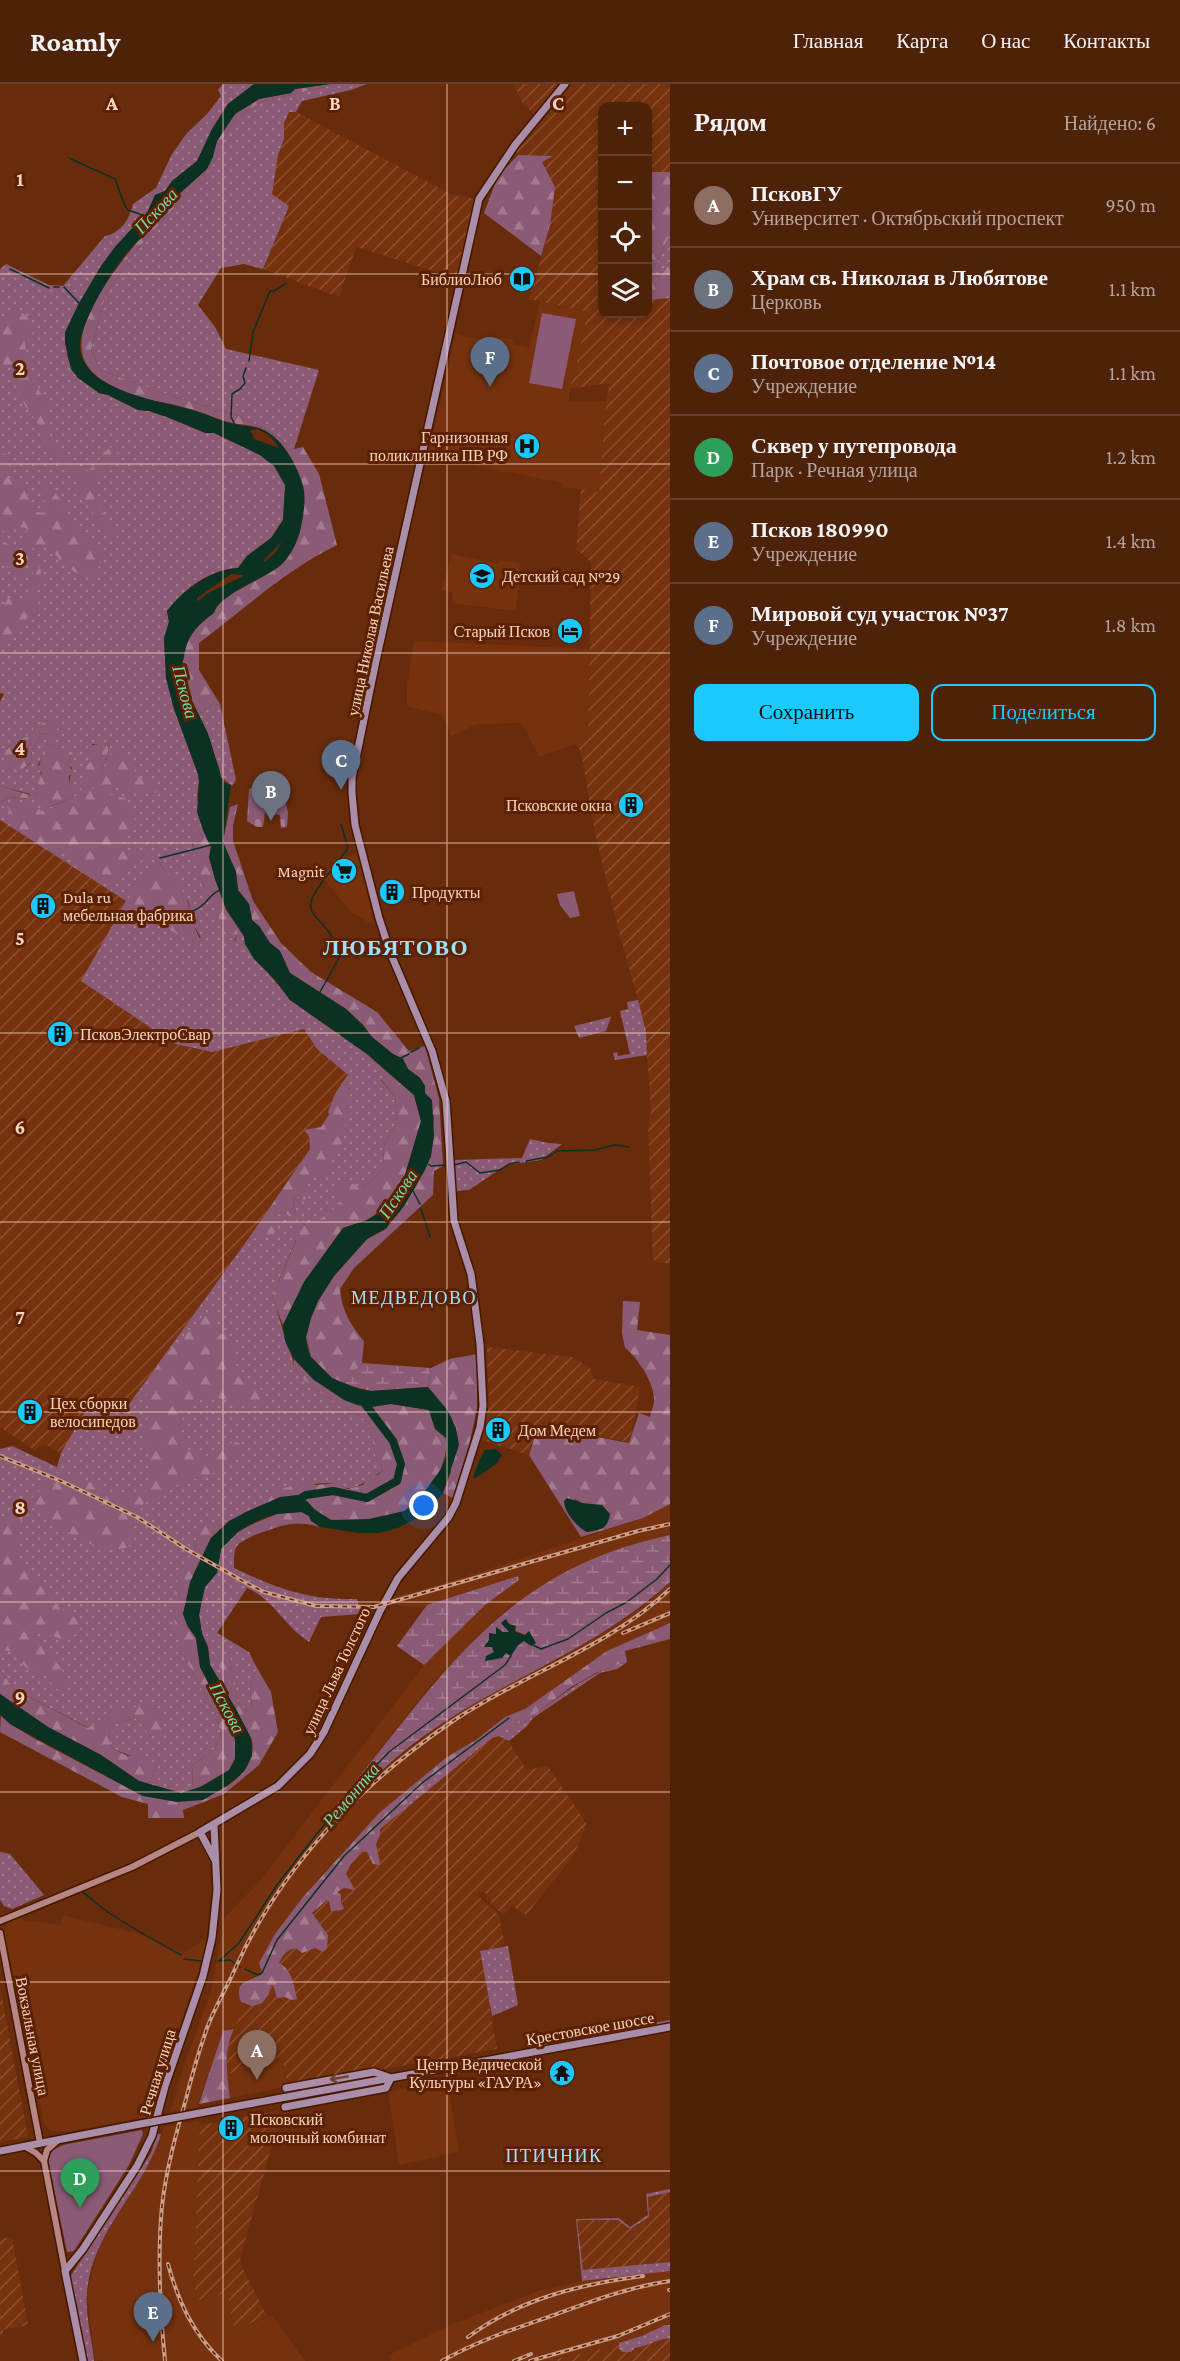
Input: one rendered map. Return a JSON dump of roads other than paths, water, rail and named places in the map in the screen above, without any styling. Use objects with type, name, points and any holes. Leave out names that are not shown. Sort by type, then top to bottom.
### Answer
[{"type":"main road","name":"улица Николая Васильева","points":[[480,1344],[471,1274],[454,1221],[447,1101],[432,1050],[401,978],[379,918],[355,825],[352,778],[479,199],[515,145],[565,84]]},
{"type":"main road","name":"улица Льва Толстого","points":[[0,1921],[132,1867],[214,1825],[278,1786],[310,1754],[324,1732],[380,1611],[398,1578],[448,1518],[456,1503],[480,1427],[483,1406],[480,1344]]},
{"type":"main road","name":"Речная улица","points":[[65,2271],[83,2249],[137,2166],[152,2136],[165,2086],[203,1976],[212,1938],[217,1909],[214,1825]]},
{"type":"main road","points":[[200,1832],[215,1860]]},
{"type":"main road","name":"Вокзальная улица","points":[[0,1934],[40,2143]]},
{"type":"main road","name":"Крестовское шоссе","points":[[0,2151],[670,2027]]},
{"type":"main road","points":[[285,2107],[386,2088],[391,2078],[374,2072],[286,2088]]},
{"type":"main road","points":[[58,2140],[48,2150],[44,2161],[83,2361]]},
{"type":"main road","points":[[24,2146],[44,2161]]},
{"type":"water","points":[[254,84],[330,84],[295,89],[291,93],[259,99],[235,114],[217,141],[207,169],[176,197],[167,211],[159,215],[152,228],[133,246],[118,265],[92,308],[80,346],[84,362],[94,374],[126,392],[196,411],[228,423],[258,428],[275,437],[285,449],[301,479],[304,509],[300,533],[293,549],[287,559],[276,569],[225,599],[198,627],[190,637],[185,650],[182,667],[183,679],[208,734],[222,780],[231,785],[223,842],[236,872],[238,890],[249,904],[252,920],[259,926],[270,943],[280,951],[290,973],[346,1009],[372,1037],[403,1059],[408,1069],[420,1078],[425,1086],[425,1093],[432,1100],[434,1136],[431,1156],[425,1170],[404,1206],[385,1229],[367,1239],[334,1276],[318,1301],[311,1318],[306,1337],[308,1351],[332,1378],[359,1389],[371,1391],[428,1387],[448,1411],[456,1428],[459,1445],[443,1493],[423,1515],[398,1528],[379,1533],[359,1533],[320,1527],[311,1521],[309,1516],[301,1512],[277,1514],[261,1519],[239,1531],[221,1549],[217,1573],[205,1587],[199,1615],[202,1634],[208,1647],[210,1665],[251,1738],[252,1756],[245,1770],[222,1789],[203,1800],[177,1802],[143,1796],[10,1724],[0,1714],[0,1694],[48,1727],[101,1755],[139,1781],[181,1793],[203,1786],[229,1770],[235,1759],[235,1740],[231,1727],[200,1667],[196,1638],[183,1614],[190,1582],[211,1538],[229,1521],[280,1497],[297,1495],[331,1520],[369,1519],[404,1511],[420,1498],[441,1469],[447,1454],[446,1438],[435,1429],[429,1410],[391,1404],[371,1407],[344,1400],[314,1380],[294,1359],[285,1341],[283,1325],[304,1282],[343,1228],[367,1220],[381,1211],[405,1175],[421,1121],[414,1095],[367,1054],[290,1000],[277,982],[254,959],[245,944],[244,936],[226,909],[215,879],[209,857],[211,847],[197,812],[198,774],[174,709],[166,678],[164,638],[169,622],[167,611],[181,595],[198,582],[217,572],[238,568],[247,556],[271,538],[283,520],[285,485],[274,466],[260,455],[214,433],[206,433],[167,417],[138,410],[99,393],[78,378],[71,369],[65,343],[65,332],[101,266],[148,211],[155,195],[165,191],[172,181],[197,161],[212,129],[228,104]],"holes":[[[257,429],[269,435],[279,448],[254,439],[250,430]],[[283,541],[285,544],[278,558],[262,566],[264,560]],[[231,574],[243,575],[244,579],[220,591],[208,602],[197,603],[197,598]]]},
{"type":"water","points":[[496,1449],[502,1455],[497,1463],[473,1478],[485,1450]]},
{"type":"water","points":[[567,1498],[582,1503],[602,1505],[610,1514],[605,1526],[587,1532],[583,1530],[566,1510],[564,1501]]},
{"type":"water","points":[[506,1619],[509,1624],[516,1626],[515,1632],[525,1635],[529,1631],[536,1643],[531,1646],[524,1641],[518,1645],[511,1656],[506,1653],[502,1658],[485,1661],[486,1656],[494,1652],[492,1647],[484,1647],[489,1640],[489,1633],[496,1634],[496,1627],[503,1632],[509,1632],[501,1623]]},
{"type":"waterway","points":[[69,158],[115,179],[128,210],[143,215]]},
{"type":"waterway","points":[[10,269],[49,288]]},
{"type":"waterway","points":[[249,361],[253,332],[270,291],[285,284]]},
{"type":"waterway","points":[[54,287],[59,287]]},
{"type":"waterway","points":[[64,287],[79,303]]},
{"type":"waterway","points":[[235,425],[231,417],[232,394],[245,383],[243,376],[246,368]]},
{"type":"waterway","name":"Пскова","points":[[260,570],[278,556],[285,545]]},
{"type":"waterway","name":"Пскова","points":[[195,608],[211,596],[250,577]]},
{"type":"waterway","points":[[326,877],[348,848],[341,824]]},
{"type":"waterway","points":[[160,858],[211,845]]},
{"type":"waterway","points":[[320,992],[338,960],[332,937],[312,912],[311,907],[311,900],[323,881]]},
{"type":"waterway","points":[[158,909],[170,913],[188,913],[200,908],[220,890]]},
{"type":"waterway","points":[[411,1052],[419,1048]]},
{"type":"waterway","points":[[399,1059],[409,1054]]},
{"type":"waterway","points":[[526,1161],[548,1157],[557,1151],[596,1150],[614,1145],[629,1147]]},
{"type":"waterway","points":[[454,1165],[466,1162],[480,1173],[500,1170],[509,1164],[519,1162]]},
{"type":"waterway","points":[[428,1164],[431,1166],[446,1165]]},
{"type":"waterway","points":[[412,1189],[420,1204]]},
{"type":"waterway","points":[[421,1209],[430,1237]]},
{"type":"waterway","name":"Пскова","points":[[293,1503],[306,1495],[333,1491],[367,1498],[397,1481],[401,1464],[393,1441],[362,1400]]},
{"type":"waterway","points":[[533,1645],[541,1649],[568,1639],[606,1613],[627,1602],[657,1579],[670,1565]]},
{"type":"waterway","name":"Ремонтка","points":[[219,1961],[239,1943],[277,1885],[361,1781],[389,1752],[505,1665],[511,1656]]},
{"type":"waterway","points":[[245,1969],[258,1975],[262,1973],[277,1940],[344,1856],[422,1783],[509,1718]]},
{"type":"waterway","name":"Ремонтка","points":[[82,1892],[104,1910],[181,1955]]},
{"type":"waterway","name":"Ремонтка","points":[[184,1959],[201,1961]]},
{"type":"waterway","points":[[218,1961],[230,1960],[240,1967]]},
{"type":"railway","points":[[0,1456],[61,1481],[137,1517],[186,1549],[264,1592],[316,1606],[374,1607],[638,1531],[670,1524]]},
{"type":"railway","points":[[165,2361],[159,2264],[162,2206],[172,2152],[210,2020],[254,1932],[276,1896],[327,1830],[356,1800],[419,1745],[480,1704],[620,1628],[670,1589]]},
{"type":"railway","points":[[623,1633],[670,1613]]},
{"type":"railway","points":[[168,2264],[188,2316],[203,2340],[222,2361]]},
{"type":"railway","points":[[468,2337],[508,2313],[551,2295],[643,2276]]},
{"type":"railway","points":[[442,2361],[497,2335],[582,2305],[625,2291],[670,2281]]},
{"type":"railway","points":[[530,2361],[618,2336],[670,2314]]},
{"type":"railway","points":[[514,2361],[531,2354]]},
{"type":"place","name":"БиблиоЛюб","points":[[522,279]]},
{"type":"place","name":"Мировой суд участок №37","points":[[490,387]]},
{"type":"place","name":"Гарнизонная поликлиника ПВ РФ","points":[[527,446]]},
{"type":"place","name":"Детский сад №29","points":[[482,576]]},
{"type":"place","name":"Старый Псков","points":[[570,631]]},
{"type":"place","name":"Почтовое отделение №14","points":[[341,790]]},
{"type":"place","name":"Псковские окна","points":[[631,805]]},
{"type":"place","name":"Храм св. Николая в Любятове","points":[[271,821]]},
{"type":"place","name":"Magnit","points":[[344,871]]},
{"type":"place","name":"Продукты","points":[[392,892]]},
{"type":"place","name":"Dula ru мебельная фабрика","points":[[43,906]]},
{"type":"place","name":"ПсковЭлектроСвар","points":[[60,1034]]},
{"type":"place","name":"Цех сборки велосипедов","points":[[30,1412]]},
{"type":"place","name":"Дом Медем","points":[[498,1430]]},
{"type":"place","name":"Центр Ведической Культуры «ГАУРА»","points":[[562,2073]]},
{"type":"place","name":"ПсковГУ","points":[[257,2080]]},
{"type":"place","name":"Псковский молочный комбинат","points":[[231,2128]]},
{"type":"place","name":"Сквер у путепровода","points":[[80,2208]]},
{"type":"place","name":"Псков 180990","points":[[153,2342]]},
{"type":"district","name":"ЛЮБЯТОВО","points":[[396,947]]},
{"type":"district","name":"МЕДВЕДОВО","points":[[414,1298]]},
{"type":"district","name":"ПТИЧНИК","points":[[554,2156]]}]
